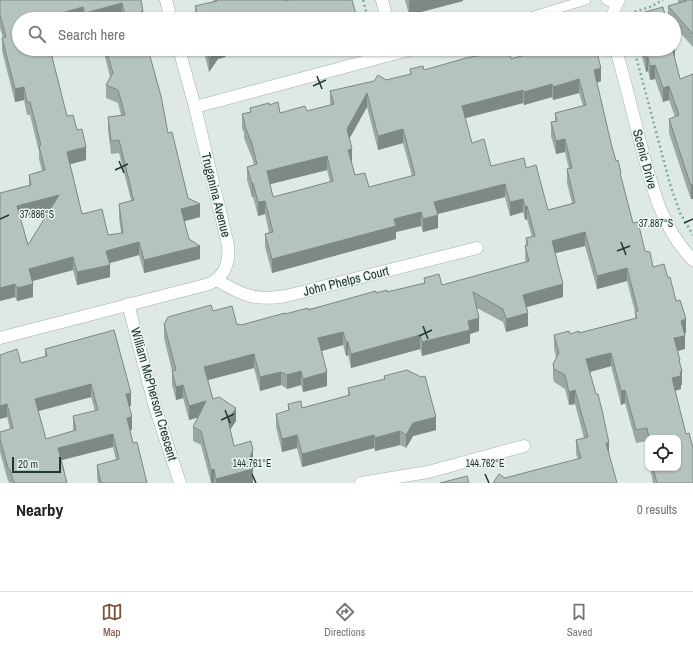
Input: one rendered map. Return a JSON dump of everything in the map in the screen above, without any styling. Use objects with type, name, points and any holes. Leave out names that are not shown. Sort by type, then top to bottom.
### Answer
[{"type":"street","points":[[166,0],[169,12]]},
{"type":"street","points":[[382,0],[385,12]]},
{"type":"street","points":[[613,12],[614,2]]},
{"type":"street","name":"Truganina Avenue","points":[[181,56],[195,107],[228,245],[229,255],[227,264],[223,273],[217,280]]},
{"type":"street","points":[[195,107],[377,56]]},
{"type":"street","name":"Scenic Drive","points":[[618,56],[656,200],[672,234],[693,260]]},
{"type":"street","name":"John Phelps Court","points":[[217,280],[236,291],[249,296],[269,299],[478,248]]},
{"type":"street","points":[[0,338],[209,284],[217,280]]},
{"type":"street","name":"William McPherson Crescent","points":[[128,304],[156,407],[180,483]]},
{"type":"street","points":[[361,483],[428,472],[524,446]]},
{"type":"lane","points":[[547,12],[586,0]]},
{"type":"path","points":[[363,0],[366,12]]},
{"type":"path","points":[[634,12],[650,7],[663,0]]},
{"type":"path","points":[[636,56],[670,184],[680,213],[693,235]]},
{"type":"building","points":[[0,0],[141,0],[143,11],[141,12],[124,12],[122,3],[89,12],[85,12],[83,7],[65,12],[12,12],[12,56],[52,56],[67,116],[73,115],[77,130],[82,129],[86,147],[67,152],[82,214],[102,209],[108,235],[123,233],[119,204],[134,200],[131,193],[119,140],[111,141],[108,117],[125,115],[118,90],[106,85],[113,73],[108,56],[150,56],[161,96],[168,133],[172,132],[188,198],[200,204],[181,209],[189,239],[200,246],[144,260],[139,242],[106,251],[110,265],[77,272],[73,257],[29,269],[33,284],[17,288],[15,284],[0,288],[0,193],[31,185],[29,175],[45,170],[39,146],[41,145],[30,102],[27,102],[24,87],[15,89],[2,38],[6,37],[0,15]],"holes":[[[59,195],[28,245],[17,206]]]},
{"type":"building","points":[[216,0],[352,0],[355,12],[197,12],[195,6],[217,1]]},
{"type":"building","points":[[684,0],[693,0],[693,34],[681,21],[681,12],[673,12],[668,6],[686,1]]},
{"type":"building","points":[[663,7],[664,12],[645,12]]},
{"type":"building","points":[[477,56],[510,56],[511,59],[522,56],[598,56],[601,68],[594,70],[611,143],[616,161],[618,160],[633,223],[638,222],[645,251],[650,252],[653,267],[664,264],[668,278],[670,277],[676,301],[680,300],[686,319],[681,321],[685,336],[674,338],[680,360],[682,371],[680,372],[681,376],[672,378],[686,434],[689,433],[693,448],[693,483],[657,483],[654,471],[681,471],[681,435],[648,435],[647,428],[636,430],[625,390],[621,391],[611,353],[586,359],[602,410],[609,443],[606,443],[617,483],[493,483],[499,474],[505,478],[581,458],[576,440],[588,437],[575,390],[569,392],[565,375],[554,369],[553,364],[559,353],[554,335],[569,331],[570,334],[579,331],[579,333],[637,318],[635,312],[638,311],[627,268],[597,276],[585,232],[552,241],[563,284],[523,295],[528,313],[506,319],[503,309],[473,292],[479,318],[468,321],[470,330],[422,342],[420,335],[351,354],[348,342],[346,342],[343,332],[318,338],[327,372],[303,379],[301,371],[287,375],[281,372],[260,377],[254,354],[204,367],[213,399],[219,397],[236,408],[228,420],[234,446],[251,441],[253,450],[250,457],[253,469],[216,479],[214,469],[211,470],[201,431],[193,427],[206,401],[189,406],[183,385],[176,387],[172,371],[176,370],[164,324],[168,317],[211,305],[213,311],[232,306],[237,325],[241,325],[285,313],[308,308],[308,310],[376,291],[376,293],[387,290],[387,292],[425,283],[424,278],[439,274],[442,285],[529,261],[525,246],[528,245],[526,238],[535,236],[527,206],[525,207],[523,199],[510,202],[505,184],[434,202],[438,215],[423,219],[421,212],[394,219],[396,226],[272,259],[265,234],[273,232],[265,201],[258,202],[247,167],[257,164],[242,114],[251,112],[250,108],[278,102],[280,113],[305,106],[307,111],[334,104],[330,91],[374,81],[378,75],[386,80],[411,74],[410,69],[423,66],[424,70]],"holes":[[[579,79],[586,105],[555,113],[557,121],[551,122],[556,141],[565,139],[572,168],[567,169],[575,203],[548,210],[536,165],[526,168],[524,158],[491,166],[484,139],[472,143],[462,106],[523,90],[524,92],[552,84],[553,87]],[[367,93],[378,136],[403,129],[415,175],[369,187],[365,173],[355,175],[348,150],[352,149],[347,129]],[[327,156],[333,181],[273,197],[267,171]]]},
{"type":"building","points":[[646,56],[674,56],[680,79],[693,74],[693,185],[691,185],[687,174],[669,119],[679,115],[669,86],[663,88],[655,65],[650,66],[648,57],[646,58]]},
{"type":"building","points":[[114,330],[131,393],[126,394],[132,417],[127,418],[133,443],[137,442],[147,483],[101,483],[97,465],[119,459],[113,434],[58,448],[67,483],[14,483],[0,439],[0,432],[13,428],[7,404],[0,406],[0,355],[17,349],[21,363],[47,356],[45,349]],"holes":[[[91,384],[98,410],[73,416],[76,430],[46,439],[35,399]]]},
{"type":"building","points":[[407,370],[421,377],[425,376],[436,417],[413,423],[406,435],[400,431],[375,438],[374,435],[302,454],[297,435],[282,439],[276,414],[289,410],[288,404],[301,401],[302,408],[350,395],[348,388],[385,379],[384,376]]},
{"type":"building","points":[[467,476],[469,483],[440,483]]}]
